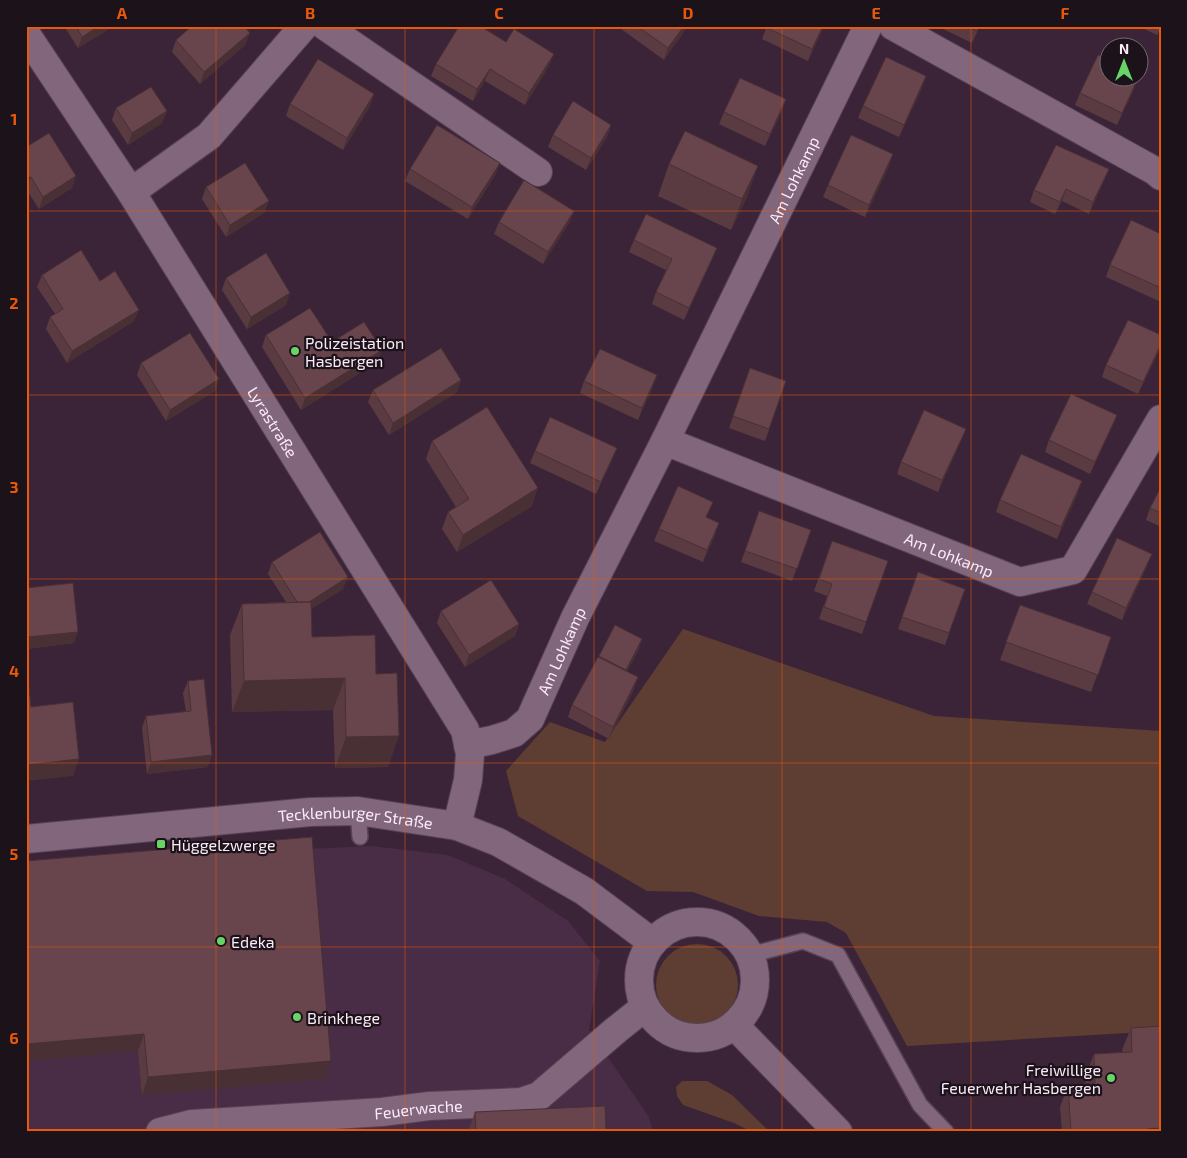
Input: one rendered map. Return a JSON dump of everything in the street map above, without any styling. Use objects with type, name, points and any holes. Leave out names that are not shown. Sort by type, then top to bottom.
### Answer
[{"type":"street","points":[[131,192],[209,136],[304,26]]},
{"type":"street","points":[[324,26],[538,172]]},
{"type":"street","name":"Am Lohkamp","points":[[468,745],[514,733],[530,719],[575,618],[665,441],[868,26]]},
{"type":"street","points":[[893,26],[1156,171],[1161,176]]},
{"type":"street","name":"Lyrastraße","points":[[26,34],[131,192],[457,715],[465,730],[470,754],[468,780],[457,826]]},
{"type":"street","name":"Am Lohkamp","points":[[665,441],[1020,582],[1073,570],[1161,418]]},
{"type":"street","name":"Tecklenburger Straße","points":[[26,839],[310,812],[359,824],[457,826],[498,842],[584,891],[652,942]]},
{"type":"street","points":[[685,922],[704,922],[723,927],[739,939],[750,955],[755,974],[754,993],[747,1010],[734,1025],[717,1034],[698,1038],[679,1036],[662,1027],[648,1013],[640,996],[638,977],[642,958],[652,942],[667,929],[685,922]]},
{"type":"street","name":"Feuerwache","points":[[160,1132],[191,1124],[382,1112],[429,1106],[521,1102],[539,1096],[616,1030],[646,1007]]},
{"type":"street","points":[[734,1025],[838,1132]]},
{"type":"lane","points":[[750,955],[803,941],[838,954],[920,1105],[946,1132]]},
{"type":"shaded area","points":[[683,629],[934,716],[1161,731],[1161,1031],[907,1046],[846,933],[827,922],[759,916],[693,892],[647,891],[518,816],[506,771],[550,722],[605,742]]},
{"type":"shaded area","points":[[372,846],[448,855],[505,879],[568,921],[600,961],[589,1030],[649,1117],[653,1132],[26,1132],[26,874],[305,849]]},
{"type":"shaded area","points":[[697,944],[713,947],[726,956],[735,969],[738,985],[735,1001],[726,1014],[713,1023],[697,1026],[681,1023],[668,1014],[659,1001],[656,985],[659,969],[668,956],[681,947]]},
{"type":"shaded area","points":[[682,1081],[707,1081],[732,1095],[770,1132],[752,1132],[734,1123],[683,1105],[677,1096],[676,1087]]},
{"type":"building","points":[[76,26],[99,26],[82,37]]},
{"type":"building","points":[[192,26],[244,26],[250,33],[204,72],[176,40]]},
{"type":"building","points":[[459,26],[480,26],[506,42],[514,29],[554,54],[529,93],[490,69],[477,89],[436,64]]},
{"type":"building","points":[[637,26],[684,26],[668,48]]},
{"type":"building","points":[[767,26],[823,26],[812,49],[767,28]]},
{"type":"building","points":[[966,26],[979,26],[977,31]]},
{"type":"building","points":[[1098,55],[1100,56],[1100,88],[1133,88],[1122,113],[1080,93]]},
{"type":"building","points":[[886,57],[926,76],[904,125],[863,106]]},
{"type":"building","points":[[318,59],[374,94],[347,138],[290,104]]},
{"type":"building","points":[[740,78],[786,99],[770,134],[724,112]]},
{"type":"building","points":[[151,87],[167,111],[132,133],[116,108]]},
{"type":"building","points":[[573,101],[611,125],[591,158],[553,135]]},
{"type":"building","points":[[437,125],[500,163],[472,207],[410,169]]},
{"type":"building","points":[[685,131],[758,166],[742,199],[669,164]]},
{"type":"building","points":[[49,133],[76,176],[43,197],[31,177],[26,179],[26,147]]},
{"type":"building","points":[[851,135],[893,154],[869,205],[828,185]]},
{"type":"building","points":[[1056,145],[1109,169],[1093,202],[1066,189],[1060,202],[1034,190]]},
{"type":"building","points":[[245,163],[269,201],[230,225],[206,187]]},
{"type":"building","points":[[524,180],[574,211],[548,252],[499,222]]},
{"type":"building","points":[[646,214],[717,248],[689,308],[656,292],[672,259],[634,240]]},
{"type":"building","points":[[1131,220],[1161,234],[1161,288],[1110,265]]},
{"type":"building","points":[[81,250],[100,281],[115,271],[139,310],[72,351],[50,317],[63,309],[42,275]]},
{"type":"building","points":[[266,253],[290,293],[251,317],[226,278]]},
{"type":"building","points":[[310,308],[332,342],[364,322],[382,350],[305,398],[266,335]]},
{"type":"building","points":[[1128,320],[1161,335],[1161,344],[1143,382],[1106,365]]},
{"type":"building","points":[[190,333],[219,379],[170,410],[141,363]]},
{"type":"building","points":[[441,348],[461,380],[393,423],[373,390]]},
{"type":"building","points":[[600,349],[657,375],[642,408],[584,381]]},
{"type":"building","points":[[750,368],[786,381],[769,429],[733,416]]},
{"type":"building","points":[[1071,394],[1117,415],[1095,462],[1049,440]]},
{"type":"building","points":[[487,407],[538,488],[463,535],[448,512],[469,499],[432,441]]},
{"type":"building","points":[[924,410],[966,429],[942,480],[901,462]]},
{"type":"building","points":[[550,417],[617,448],[601,482],[535,451]]},
{"type":"building","points":[[1021,454],[1082,481],[1061,527],[1000,500]]},
{"type":"building","points":[[678,486],[713,502],[706,517],[719,523],[707,550],[659,529]]},
{"type":"building","points":[[1161,487],[1161,513],[1150,508]]},
{"type":"building","points":[[759,511],[811,530],[797,569],[745,551]]},
{"type":"building","points":[[320,532],[348,577],[309,602],[297,602],[272,562]]},
{"type":"building","points":[[1117,538],[1152,554],[1126,608],[1092,592]]},
{"type":"building","points":[[832,541],[888,561],[866,622],[824,607],[832,584],[819,579]]},
{"type":"building","points":[[918,572],[965,589],[949,633],[902,617]]},
{"type":"building","points":[[491,580],[519,624],[469,655],[441,611]]},
{"type":"building","points":[[73,583],[78,632],[28,637],[26,588]]},
{"type":"building","points":[[311,602],[312,637],[375,635],[376,674],[397,673],[399,736],[346,737],[345,678],[244,681],[242,604]]},
{"type":"building","points":[[1020,605],[1111,637],[1098,675],[1006,642]]},
{"type":"building","points":[[615,625],[642,639],[626,670],[599,656]]},
{"type":"building","points":[[598,657],[638,677],[613,727],[572,705]]},
{"type":"building","points":[[26,668],[31,707],[73,702],[79,759],[26,765]]},
{"type":"building","points":[[204,679],[212,755],[151,762],[146,716],[191,711],[188,681]]},
{"type":"building","name":"Edeka","points":[[312,837],[331,1061],[148,1077],[144,1034],[26,1044],[26,861]]},
{"type":"building","points":[[1161,1026],[1161,1128],[1147,1129],[1147,1132],[1071,1132],[1068,1085],[1095,1083],[1094,1054],[1132,1052],[1131,1028]]},
{"type":"building","points":[[605,1106],[606,1132],[476,1132],[475,1112]]},
{"type":"place","name":"Polizeistation Hasbergen","points":[[295,351]]},
{"type":"place","name":"Hüggelzwerge","points":[[161,844]]},
{"type":"place","name":"Edeka","points":[[221,941]]},
{"type":"place","name":"Brinkhege","points":[[297,1017]]},
{"type":"place","name":"Freiwillige Feuerwehr Hasbergen","points":[[1111,1078]]}]
